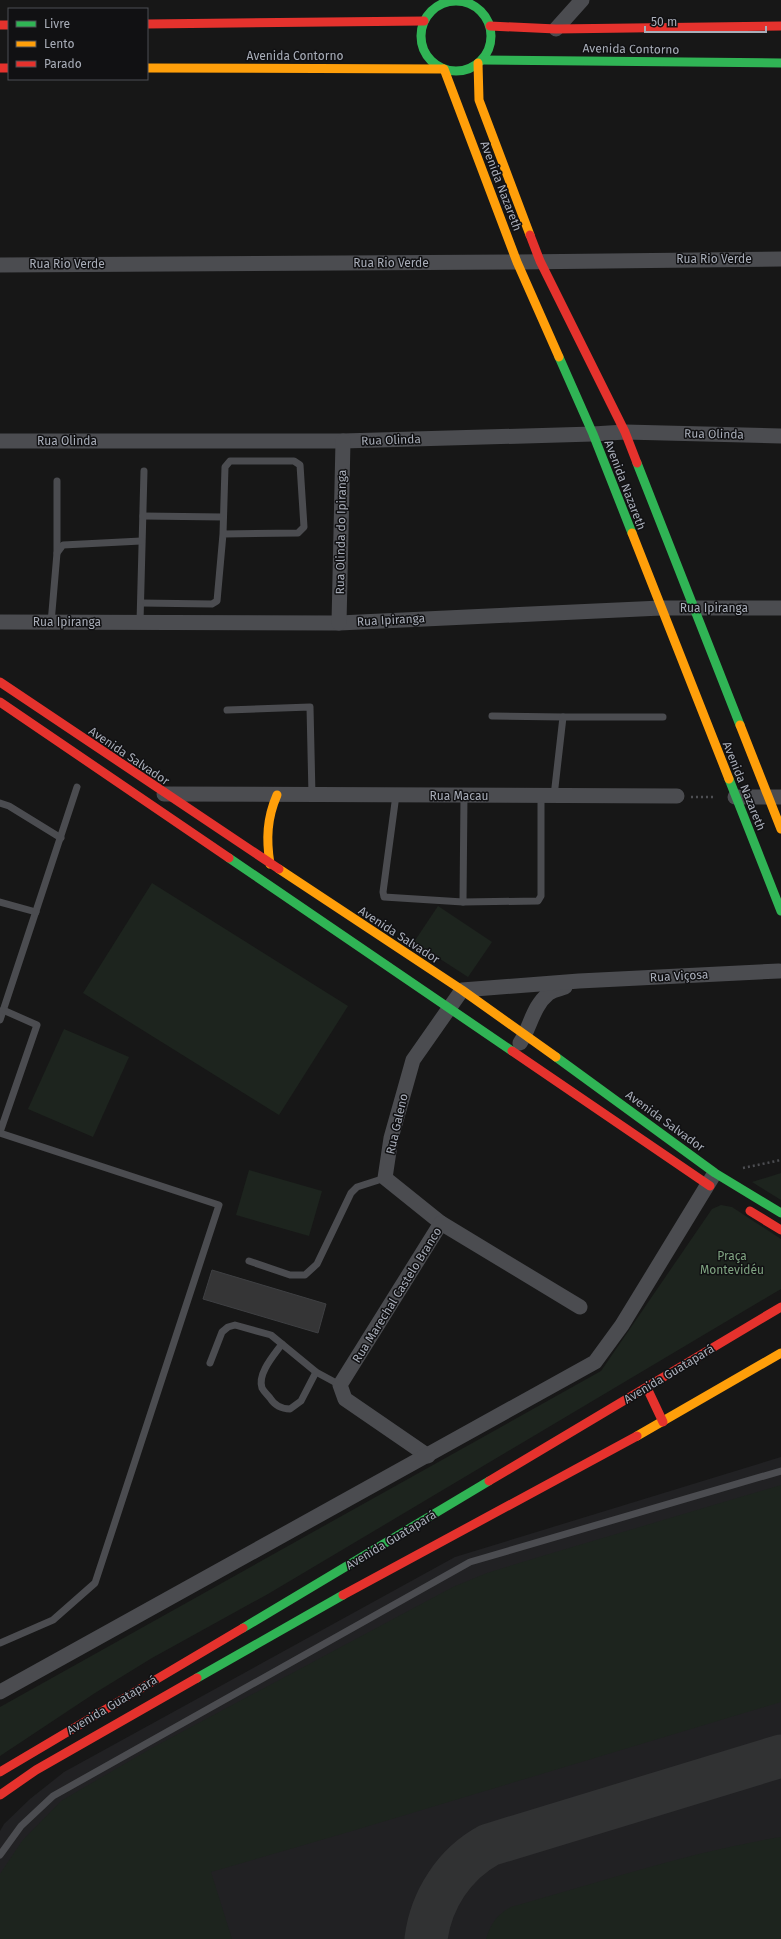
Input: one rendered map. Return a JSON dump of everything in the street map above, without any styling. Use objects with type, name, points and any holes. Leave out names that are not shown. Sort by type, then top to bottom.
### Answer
[{"type":"main road","points":[[455,0],[465,1],[481,10],[490,26],[491,40],[486,54],[480,61],[462,70],[443,69],[434,64],[423,49],[421,35],[424,21],[437,3],[455,0]]},
{"type":"main road","points":[[148,24],[424,21]]},
{"type":"main road","name":"Avenida Contorno","points":[[490,26],[556,29],[781,26]]},
{"type":"main road","name":"Avenida Contorno","points":[[480,61],[781,63]]},
{"type":"main road","name":"Avenida Nazareth","points":[[480,61],[479,100],[540,261],[625,432],[694,608],[774,797],[781,829]]},
{"type":"main road","name":"Avenida Contorno","points":[[148,68],[443,69]]},
{"type":"main road","name":"Avenida Nazareth","points":[[443,69],[517,262],[593,434],[781,911]]},
{"type":"main road","name":"Avenida Salvador","points":[[0,682],[165,794],[462,990],[526,1034],[711,1179],[720,1193]]},
{"type":"main road","name":"Avenida Salvador","points":[[0,702],[449,1010],[711,1179],[781,1213]]},
{"type":"main road","points":[[270,864],[266,839],[267,826],[277,795]]},
{"type":"main road","points":[[740,1205],[781,1230]]},
{"type":"main road","name":"Avenida Guatapará","points":[[0,1772],[781,1307]]},
{"type":"main road","name":"Avenida Guatapará","points":[[0,1795],[36,1770],[285,1627],[663,1422],[781,1353]]},
{"type":"main road","points":[[647,1388],[663,1422]]},
{"type":"street","points":[[556,29],[582,0]]},
{"type":"street","name":"Rua Rio Verde","points":[[0,265],[781,259]]},
{"type":"street","name":"Rua Olinda","points":[[0,441],[343,441],[625,432],[781,436]]},
{"type":"street","name":"Rua Olinda do Ipiranga","points":[[339,623],[343,441]]},
{"type":"street","name":"Rua Ipiranga","points":[[0,622],[339,623],[661,608],[781,608]]},
{"type":"street","name":"Rua Macau","points":[[137,795],[677,796]]},
{"type":"street","points":[[735,797],[774,797]]},
{"type":"street","name":"Rua Viçosa","points":[[462,990],[579,981],[779,971]]},
{"type":"street","name":"Rua Viçosa","points":[[514,1052],[526,1034],[535,1010],[548,994],[579,981]]},
{"type":"street","name":"Rua Galeno","points":[[385,1178],[391,1138],[413,1060],[462,990]]},
{"type":"street","points":[[385,1178],[441,1223]]},
{"type":"street","points":[[0,1692],[428,1456],[595,1362],[622,1325],[711,1179]]},
{"type":"street","name":"Rua Marechal Castelo Branco","points":[[340,1385],[441,1223],[580,1307]]},
{"type":"street","points":[[340,1385],[345,1399],[428,1456]]},
{"type":"lane","points":[[141,603],[212,604],[217,601],[223,534],[224,467],[230,460],[294,461],[300,464],[304,527],[298,533],[223,534]]},
{"type":"lane","points":[[140,622],[144,471]]},
{"type":"lane","points":[[51,622],[56,553],[57,481]]},
{"type":"lane","points":[[143,516],[223,517]]},
{"type":"lane","points":[[56,553],[63,545],[141,541]]},
{"type":"lane","points":[[227,710],[310,707],[312,795]]},
{"type":"lane","points":[[492,716],[663,717]]},
{"type":"lane","points":[[396,795],[383,892],[384,897],[463,902],[538,900],[541,896],[547,796],[563,717]]},
{"type":"lane","points":[[0,1020],[77,787]]},
{"type":"lane","points":[[463,902],[464,796]]},
{"type":"lane","points":[[0,803],[9,806],[61,838]]},
{"type":"lane","points":[[0,902],[36,912]]},
{"type":"lane","points":[[0,1643],[53,1620],[95,1583],[219,1205],[0,1133],[38,1025],[3,1010]]},
{"type":"lane","points":[[249,1261],[290,1275],[305,1275],[317,1264],[351,1193],[357,1187],[385,1178]]},
{"type":"lane","points":[[210,1363],[222,1332],[228,1327],[235,1325],[271,1335],[316,1372],[340,1385]]},
{"type":"lane","points":[[282,1344],[271,1358],[261,1378],[262,1388],[272,1401],[281,1409],[290,1409],[301,1401],[316,1372]]},
{"type":"lane","points":[[0,1855],[20,1826],[52,1796],[470,1562],[781,1471]]},
{"type":"path","points":[[677,796],[735,797]]},
{"type":"path","points":[[711,1179],[781,1160]]},
{"type":"shaded area","points":[[781,1457],[781,1939],[0,1939],[0,1831],[4,1824],[30,1799],[64,1772],[455,1557]]},
{"type":"green space","points":[[152,883],[348,1006],[279,1115],[83,993]]},
{"type":"green space","points":[[438,906],[492,942],[468,977],[414,942]]},
{"type":"green space","points":[[64,1029],[129,1057],[93,1137],[28,1109]]},
{"type":"green space","points":[[249,1170],[322,1191],[309,1236],[236,1215]]},
{"type":"green space","points":[[781,1173],[781,1200],[752,1182]]},
{"type":"green space","name":"Praça Montevidéu","points":[[721,1205],[732,1207],[781,1239],[781,1289],[268,1594],[152,1658],[95,1693],[0,1756],[0,1707],[601,1371],[712,1209]]},
{"type":"green space","points":[[781,1485],[781,1702],[211,1872],[232,1939],[0,1939],[0,1874],[22,1841],[61,1801],[150,1749],[453,1587],[487,1573]]},
{"type":"green space","points":[[781,1837],[781,1939],[486,1939],[495,1920],[511,1907],[679,1859],[747,1843]]},
{"type":"building","points":[[212,1270],[326,1304],[318,1333],[203,1299]]},
{"type":"taxiway","points":[[426,1939],[433,1911],[446,1884],[465,1862],[489,1845],[781,1756]]},
{"type":"traffic: fast","points":[[456,1],[469,4],[481,11],[488,23],[491,36],[488,49],[481,61],[469,68],[456,71],[443,68],[431,61],[424,49],[421,36],[424,23],[431,11],[443,4],[456,1]]},
{"type":"traffic: fast","points":[[482,60],[781,63]]},
{"type":"traffic: fast","points":[[559,357],[593,434],[632,533]]},
{"type":"traffic: fast","points":[[637,463],[740,725]]},
{"type":"traffic: fast","points":[[729,779],[781,911]]},
{"type":"traffic: fast","points":[[229,858],[512,1051]]},
{"type":"traffic: fast","points":[[556,1057],[715,1173],[781,1213]]},
{"type":"traffic: fast","points":[[243,1628],[489,1481]]},
{"type":"traffic: fast","points":[[197,1678],[343,1595]]},
{"type":"traffic: slow","points":[[478,63],[479,100],[530,235]]},
{"type":"traffic: slow","points":[[148,68],[443,69]]},
{"type":"traffic: slow","points":[[444,69],[517,262],[559,357]]},
{"type":"traffic: slow","points":[[632,533],[729,779]]},
{"type":"traffic: slow","points":[[740,725],[781,829]]},
{"type":"traffic: slow","points":[[270,864],[268,829],[271,812],[277,795]]},
{"type":"traffic: slow","points":[[279,869],[462,990],[556,1057]]},
{"type":"traffic: slow","points":[[637,1436],[781,1353]]},
{"type":"traffic: jam","points":[[148,24],[424,21]]},
{"type":"traffic: jam","points":[[0,25],[8,25]]},
{"type":"traffic: jam","points":[[490,26],[556,29],[781,26]]},
{"type":"traffic: jam","points":[[0,68],[8,68]]},
{"type":"traffic: jam","points":[[530,235],[540,261],[625,432],[637,463]]},
{"type":"traffic: jam","points":[[0,682],[279,869]]},
{"type":"traffic: jam","points":[[0,702],[229,858]]},
{"type":"traffic: jam","points":[[512,1051],[710,1186]]},
{"type":"traffic: jam","points":[[750,1211],[781,1230]]},
{"type":"traffic: jam","points":[[489,1481],[781,1307]]},
{"type":"traffic: jam","points":[[647,1388],[663,1422]]},
{"type":"traffic: jam","points":[[343,1595],[637,1436]]},
{"type":"traffic: jam","points":[[0,1772],[243,1628]]},
{"type":"traffic: jam","points":[[0,1795],[36,1770],[197,1678]]}]
